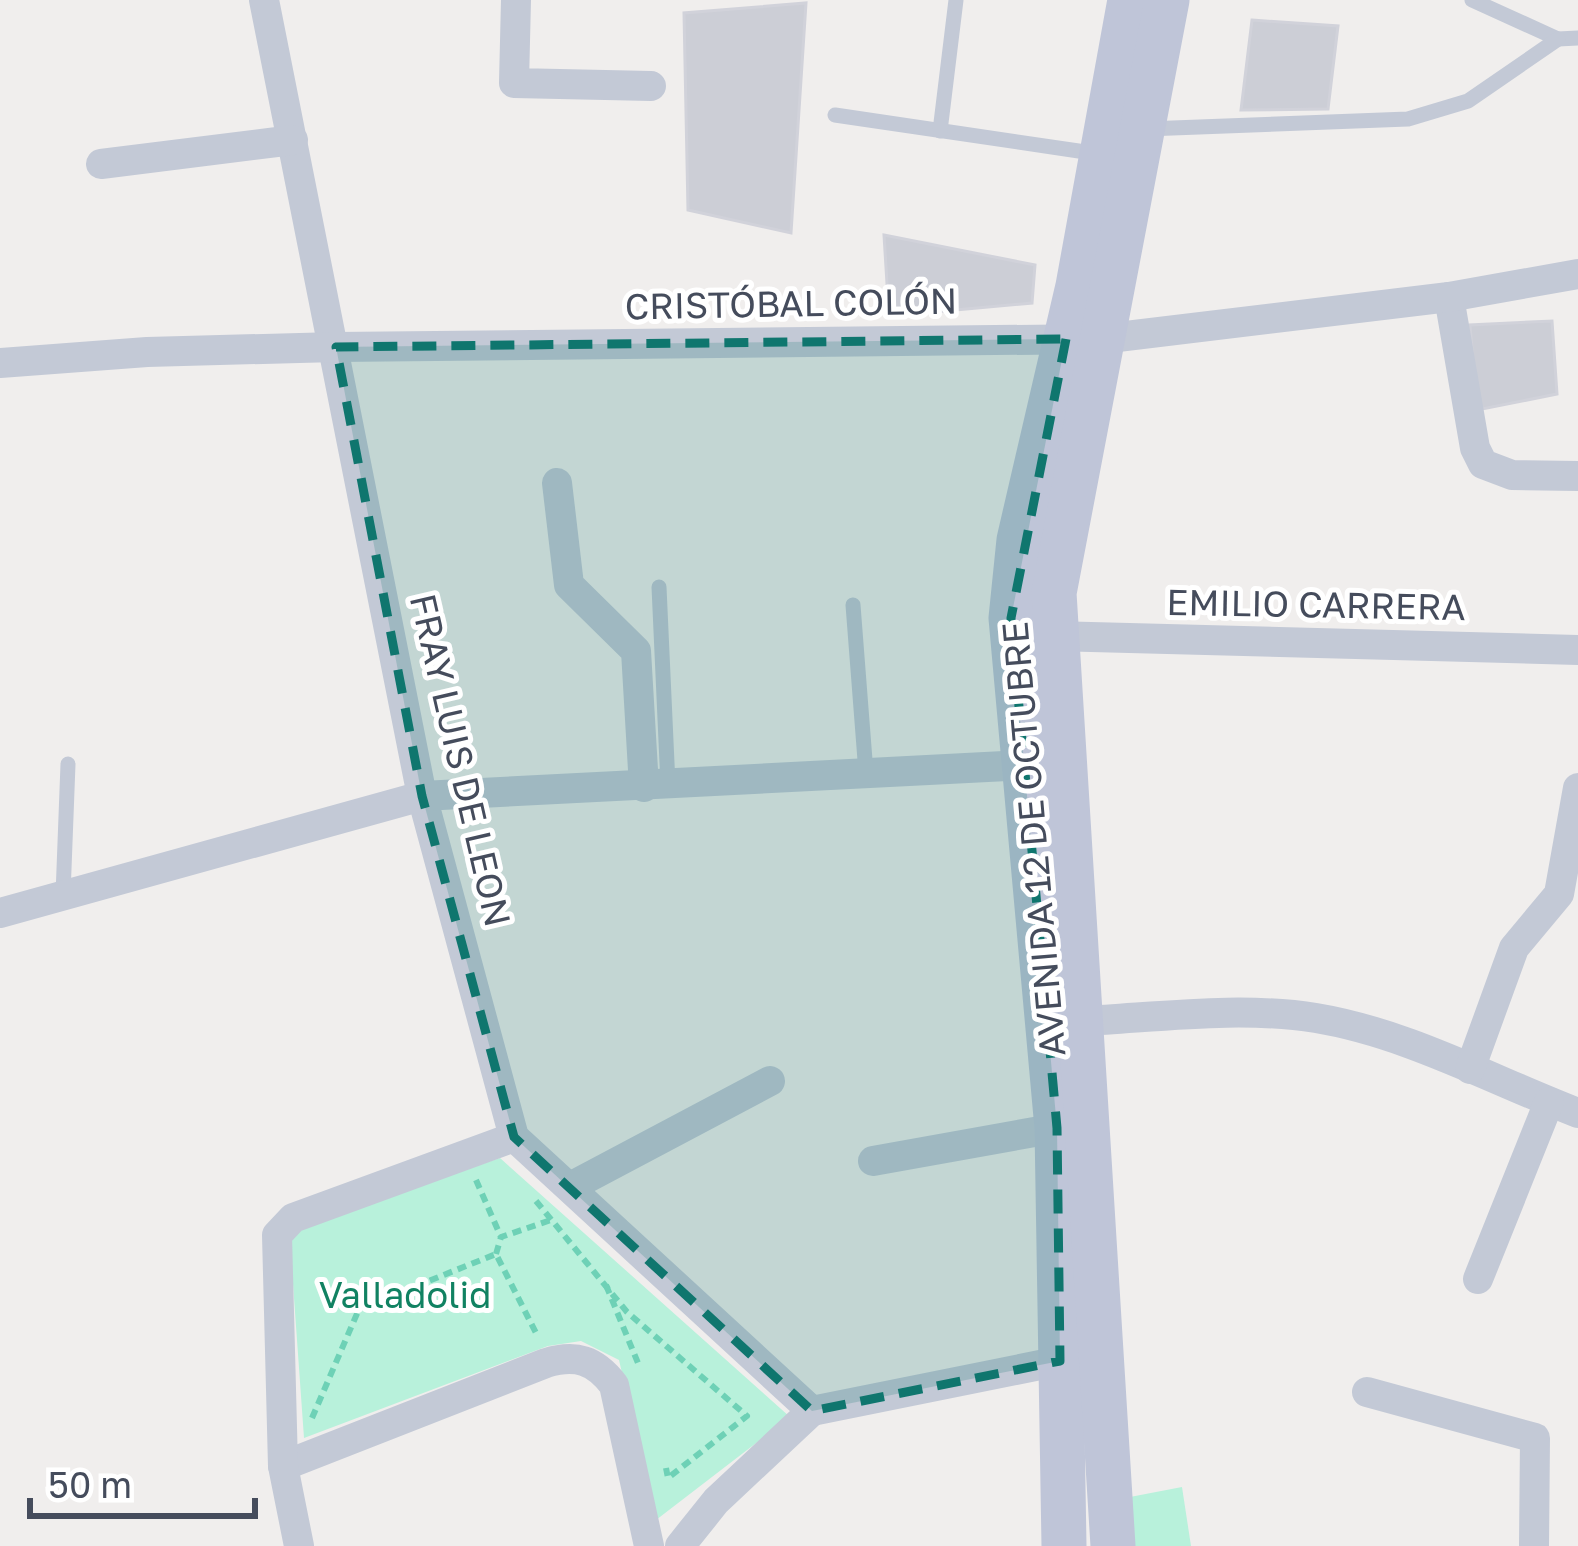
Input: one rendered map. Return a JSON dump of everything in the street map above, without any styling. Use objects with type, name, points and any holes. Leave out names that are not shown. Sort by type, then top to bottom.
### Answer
[{"type":"main road","name":"AVENIDA 12 DE OCTUBRE","points":[[1113,1546],[1084,1021],[1053,636],[1102,155],[1130,0]]},
{"type":"main road","name":"AVENIDA 12 DE OCTUBRE","points":[[1064,1546],[1057,1128],[1011,618],[1019,540],[1084,339],[1142,129],[1167,0]]},
{"type":"street","name":"FRAY LUIS DE LEON","points":[[264,0],[422,796],[514,1137]]},
{"type":"street","points":[[516,0],[514,83],[651,86]]},
{"type":"street","points":[[100,164],[293,140]]},
{"type":"street","name":"CRISTÓBAL COLÓN","points":[[0,363],[146,352],[336,347],[1084,339],[1449,297],[1578,274]]},
{"type":"street","points":[[1449,297],[1475,448],[1484,464],[1512,475],[1578,476]]},
{"type":"street","points":[[557,483],[569,585],[635,652],[656,786]]},
{"type":"street","name":"EMILIO CARRERA","points":[[1053,636],[1578,650]]},
{"type":"street","points":[[0,913],[422,796],[1025,765]]},
{"type":"street","points":[[1470,1069],[1514,948],[1559,894],[1578,788]]},
{"type":"street","points":[[1084,1021],[1227,1014],[1315,1018],[1396,1039],[1563,1107],[1478,1279]]},
{"type":"street","points":[[572,1186],[770,1081]]},
{"type":"street","points":[[873,1161],[1057,1128]]},
{"type":"street","points":[[299,1546],[283,1466],[274,1244],[282,1228],[293,1218],[514,1137],[812,1411]]},
{"type":"street","points":[[283,1466],[546,1363],[574,1357],[604,1373],[614,1385],[649,1546]]},
{"type":"street","points":[[680,1546],[716,1501],[812,1411],[1060,1361]]},
{"type":"street","points":[[1367,1392],[1538,1441],[1534,1546]]},
{"type":"lane","points":[[940,131],[956,0]]},
{"type":"lane","points":[[1472,0],[1558,39],[1578,38]]},
{"type":"lane","points":[[1142,129],[1408,119],[1468,101],[1558,39]]},
{"type":"lane","points":[[835,115],[1102,155]]},
{"type":"lane","points":[[656,786],[659,587]]},
{"type":"lane","points":[[853,605],[866,773]]},
{"type":"lane","points":[[63,895],[68,764]]},
{"type":"path","points":[[473,1174],[501,1237],[496,1254],[536,1328],[546,1363]]},
{"type":"path","points":[[526,1189],[627,1312],[748,1416],[668,1478],[663,1456]]},
{"type":"path","points":[[501,1237],[551,1220]]},
{"type":"path","points":[[283,1466],[304,1438],[359,1309],[496,1254]]},
{"type":"path","points":[[606,1286],[641,1372]]},
{"type":"highlighted area","points":[[1066,339],[1011,618],[1057,1128],[1060,1361],[812,1411],[514,1137],[422,796],[336,347]]},
{"type":"green space","name":"Valladolid","points":[[500,1158],[790,1417],[656,1520],[619,1360],[581,1341],[548,1346],[304,1438],[289,1228]]},
{"type":"green space","points":[[1182,1487],[1191,1546],[1133,1546],[1130,1497]]},
{"type":"building","points":[[806,3],[791,233],[688,210],[684,13]]},
{"type":"building","points":[[1252,20],[1338,26],[1328,109],[1241,110]]},
{"type":"building","points":[[884,235],[1035,265],[1032,303],[889,316]]},
{"type":"building","points":[[1552,321],[1557,394],[1477,410],[1470,325]]}]
